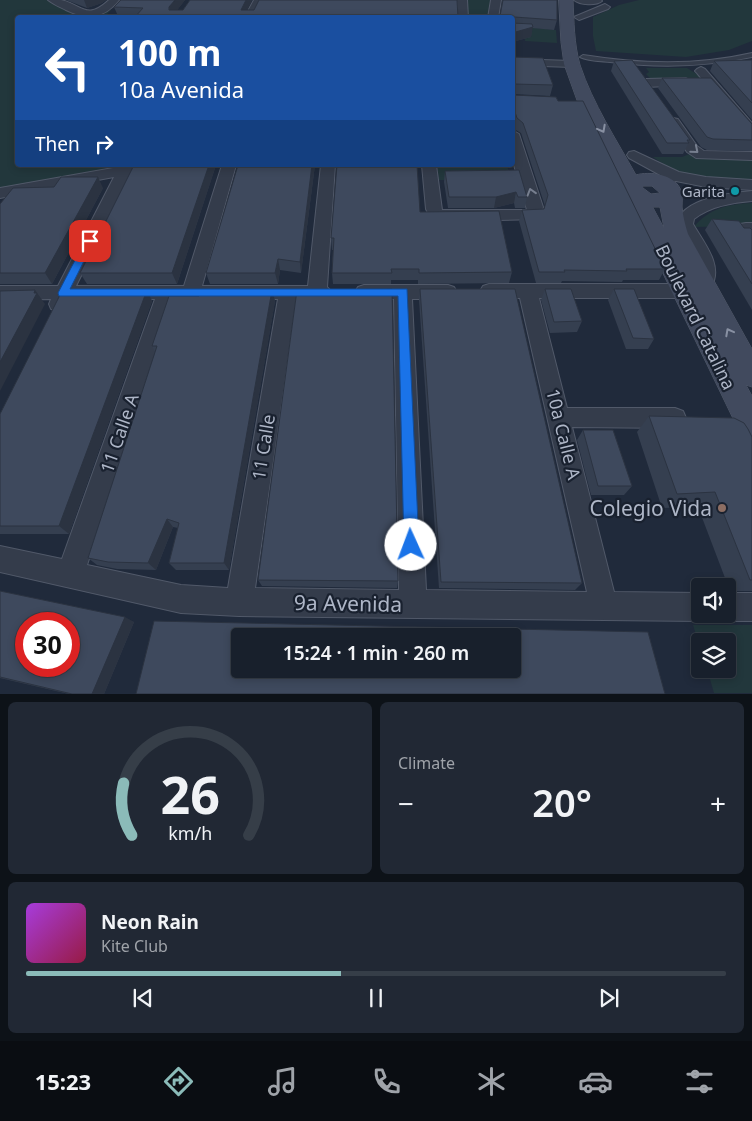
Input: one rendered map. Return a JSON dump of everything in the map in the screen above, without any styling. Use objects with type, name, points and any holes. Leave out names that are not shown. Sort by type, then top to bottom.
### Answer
[{"type":"street","points":[[53,0],[93,14],[102,11],[114,0]]},
{"type":"street","points":[[114,15],[126,0]]},
{"type":"street","points":[[251,15],[260,0]]},
{"type":"street","points":[[462,0],[463,15]]},
{"type":"street","points":[[494,15],[496,0]]},
{"type":"street","points":[[566,0],[568,42],[595,100],[629,182],[666,234],[672,221],[666,191]]},
{"type":"street","points":[[579,6],[600,4]]},
{"type":"street","points":[[579,6],[600,4]]},
{"type":"street","points":[[578,61],[579,6]]},
{"type":"street","points":[[515,62],[578,61]]},
{"type":"street","points":[[701,71],[752,131]]},
{"type":"street","points":[[656,97],[642,77],[711,82]]},
{"type":"street","points":[[568,102],[595,100]]},
{"type":"street","points":[[595,100],[634,155],[666,191],[705,205]]},
{"type":"street","points":[[666,112],[695,152],[711,156],[752,156]]},
{"type":"street","points":[[429,167],[434,209],[439,214],[444,216],[534,214],[535,207],[515,144]]},
{"type":"street","points":[[3,197],[125,172],[141,167]]},
{"type":"street","points":[[191,293],[228,167]]},
{"type":"street","points":[[317,292],[328,167]]},
{"type":"street","points":[[50,320],[125,172]]},
{"type":"street","points":[[629,182],[642,197],[666,191],[730,192]]},
{"type":"street","points":[[0,294],[466,292],[694,287],[708,271],[706,263],[685,224],[686,217],[730,192],[752,185]]},
{"type":"street","points":[[752,228],[746,228],[752,237]]},
{"type":"street","name":"Boulevard Catalina","points":[[666,234],[694,287],[752,375]]},
{"type":"street","name":"Boulevard Catalina","points":[[694,287],[742,421]]},
{"type":"street","name":"10a Calle A","points":[[528,291],[560,417],[604,607]]},
{"type":"street","name":"11 Calle A","points":[[70,574],[167,292]]},
{"type":"street","name":"11 Calle","points":[[239,602],[288,292]]},
{"type":"street","points":[[403,292],[413,604]]},
{"type":"street","points":[[560,417],[696,418]]},
{"type":"street","name":"9a Avenida","points":[[0,559],[181,598],[239,602],[691,607]]},
{"type":"street","points":[[736,607],[752,607]]},
{"type":"lane","points":[[578,61],[671,64],[704,63],[752,55]]},
{"type":"green space","points":[[0,0],[47,0],[78,12],[93,15],[15,15],[15,167],[113,167],[0,188]]},
{"type":"green space","points":[[466,0],[491,0],[488,15],[468,15]]},
{"type":"green space","points":[[639,0],[752,0],[752,41],[729,50],[686,57],[596,51],[593,36],[593,17],[619,5]]},
{"type":"green space","points":[[112,9],[106,15],[93,15],[102,13]]},
{"type":"green space","points":[[526,27],[556,30],[557,43],[525,41]]},
{"type":"green space","points":[[646,68],[687,68],[703,78],[651,79],[646,74],[649,72]]},
{"type":"green space","points":[[692,153],[709,159],[752,159],[752,181],[700,177],[665,165],[653,157],[682,157]]},
{"type":"green space","points":[[437,167],[508,167],[511,180],[439,180]]},
{"type":"green space","points":[[752,203],[752,226],[694,227],[706,215],[720,208],[735,204]]},
{"type":"green space","points":[[693,625],[752,625],[752,693],[714,693],[710,678],[736,678],[736,633],[696,633]]},
{"type":"building","points":[[121,0],[175,0],[169,7],[169,10],[183,10],[190,0],[246,0],[241,10],[254,10],[259,0],[457,0],[458,15],[137,15],[143,8],[114,7]]},
{"type":"building","points":[[503,0],[557,0],[557,20],[500,15]]},
{"type":"building","points":[[515,23],[532,24],[533,27],[515,32]]},
{"type":"building","points":[[515,57],[543,58],[553,85],[515,84]]},
{"type":"building","points":[[632,60],[690,140],[687,140],[689,143],[667,143],[614,61]]},
{"type":"building","points":[[752,60],[752,103],[714,61]]},
{"type":"building","points":[[662,78],[711,78],[752,124],[752,140],[713,139],[707,137]]},
{"type":"building","points":[[515,95],[556,97],[558,101],[583,101],[665,269],[539,272],[522,210],[544,209],[548,195],[523,123],[517,118]]},
{"type":"building","points":[[133,167],[208,167],[172,273],[80,273]]},
{"type":"building","points":[[237,167],[312,167],[300,262],[278,259],[275,273],[206,273]]},
{"type":"building","points":[[337,167],[417,167],[420,212],[499,211],[512,272],[419,273],[419,269],[391,269],[392,273],[332,273],[334,238],[331,238]]},
{"type":"building","points":[[519,170],[527,197],[518,197],[516,192],[496,197],[449,197],[445,171]]},
{"type":"building","points":[[61,177],[98,177],[45,273],[0,273],[0,204],[13,188],[54,187]]},
{"type":"building","points":[[712,219],[739,221],[744,228],[752,230],[752,284]]},
{"type":"building","points":[[392,289],[398,581],[258,580],[297,290]]},
{"type":"building","points":[[420,289],[515,289],[582,583],[441,582]]},
{"type":"building","points":[[545,289],[571,289],[582,321],[554,322]]},
{"type":"building","points":[[614,289],[634,289],[654,339],[633,338]]},
{"type":"building","points":[[35,290],[34,293],[37,293],[0,362],[0,291]]},
{"type":"building","points":[[72,290],[147,290],[59,526],[0,526],[0,414],[61,293],[70,293]]},
{"type":"building","points":[[201,290],[272,290],[224,563],[169,563],[179,523],[167,519],[148,563],[108,562],[88,558],[157,346],[152,346],[169,296],[199,296]]},
{"type":"building","points":[[649,416],[734,418],[744,423],[748,429],[752,437],[752,580],[750,580],[715,492],[677,494]]},
{"type":"building","points":[[583,430],[613,430],[632,486],[598,486]]},
{"type":"building","points":[[0,591],[125,617],[92,694],[72,694],[0,677]]},
{"type":"building","points":[[154,621],[468,628],[231,628],[231,678],[521,678],[521,629],[648,632],[665,694],[136,694]]},
{"type":"place","name":"Garita","points":[[735,191]]},
{"type":"place","name":"Colegio Vida","points":[[722,508]]},
{"type":"route","points":[[90,241],[63,293],[403,292],[411,545]]}]
